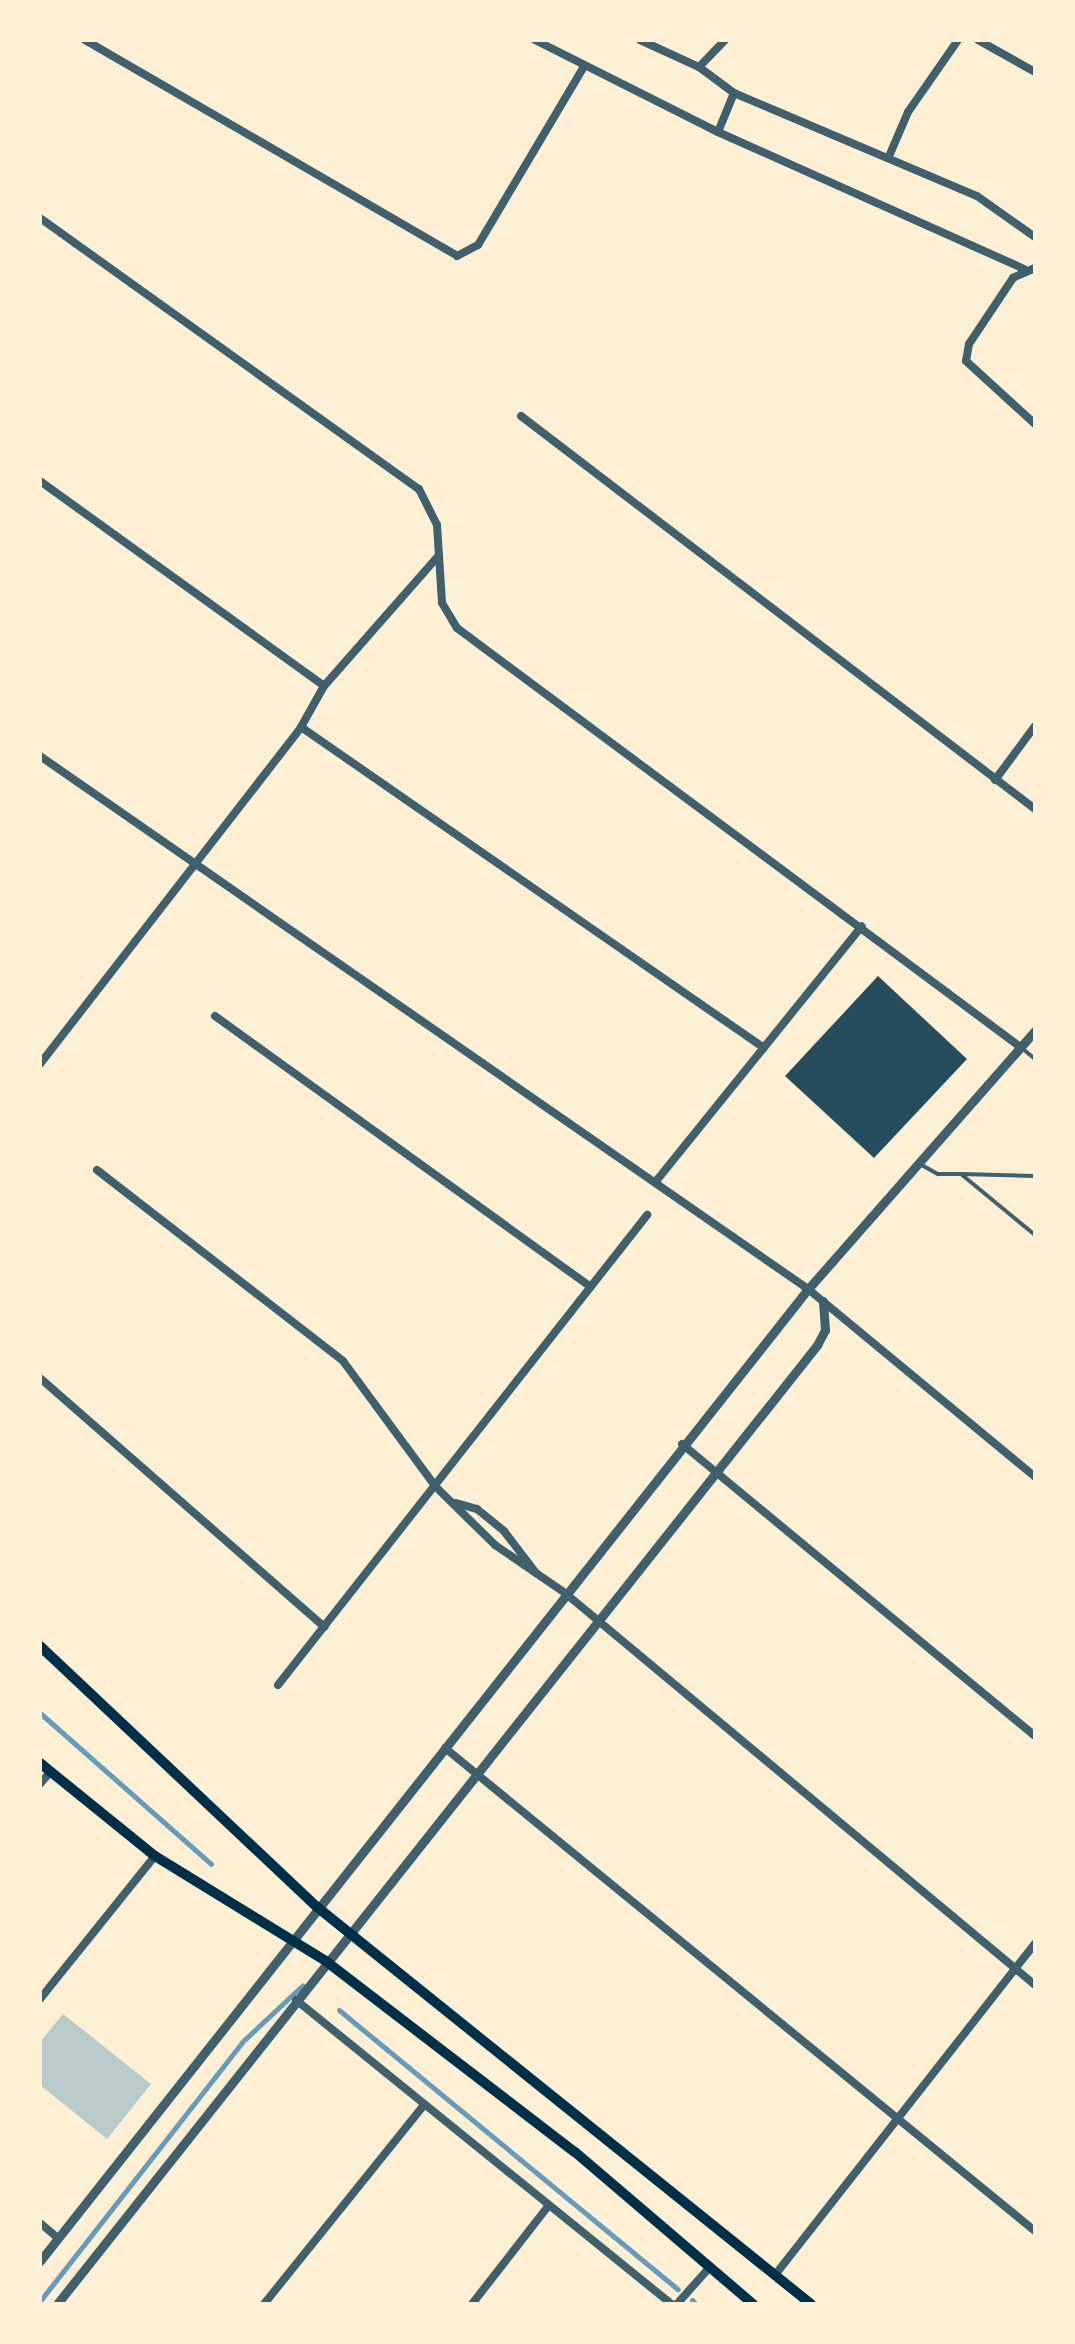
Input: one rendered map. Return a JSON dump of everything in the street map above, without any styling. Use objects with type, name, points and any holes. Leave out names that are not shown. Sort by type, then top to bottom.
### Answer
[{"type":"main road","points":[[40,1646],[317,1907],[812,2304]]},
{"type":"main road","points":[[40,1762],[154,1856],[326,1962],[575,2152],[753,2304]]},
{"type":"street","points":[[85,40],[457,256],[478,245],[583,68]]},
{"type":"street","points":[[534,40],[583,68],[718,132],[1024,269],[1035,268]]},
{"type":"street","points":[[640,40],[699,66],[734,93],[890,154],[977,196],[1035,237]]},
{"type":"street","points":[[699,66],[725,40]]},
{"type":"street","points":[[890,154],[908,112],[958,40]]},
{"type":"street","points":[[978,40],[1035,72]]},
{"type":"street","points":[[718,132],[734,93]]},
{"type":"street","points":[[40,218],[419,489],[437,525],[442,603],[457,628],[1019,1046]]},
{"type":"street","points":[[1024,269],[969,344],[966,361],[1035,424]]},
{"type":"street","points":[[521,416],[1035,809]]},
{"type":"street","points":[[40,481],[324,686]]},
{"type":"street","points":[[40,1064],[302,727],[324,686],[439,555]]},
{"type":"street","points":[[995,780],[1035,726]]},
{"type":"street","points":[[302,727],[764,1048]]},
{"type":"street","points":[[40,756],[657,1180],[808,1289],[1035,1476]]},
{"type":"street","points":[[657,1180],[862,926]]},
{"type":"street","points":[[214,1016],[590,1287]]},
{"type":"street","points":[[40,2261],[682,1444],[808,1289],[1035,1031]]},
{"type":"street","points":[[97,1170],[343,1360],[436,1487],[494,1545],[565,1594],[1035,1985]]},
{"type":"street","points":[[278,1686],[648,1215]]},
{"type":"street","points":[[57,2304],[595,1621],[817,1346],[826,1330],[823,1301]]},
{"type":"street","points":[[40,1378],[324,1627]]},
{"type":"street","points":[[682,1444],[1035,1736]]},
{"type":"street","points":[[456,1503],[504,1530],[536,1573]]},
{"type":"street","points":[[444,1748],[1035,2231]]},
{"type":"street","points":[[40,1784],[50,1772]]},
{"type":"street","points":[[40,1999],[154,1856]]},
{"type":"street","points":[[775,2275],[1035,1944]]},
{"type":"street","points":[[296,2000],[674,2304],[710,2268]]},
{"type":"street","points":[[264,2304],[424,2105]]},
{"type":"street","points":[[472,2304],[549,2204]]},
{"type":"street","points":[[40,2224],[58,2238]]},
{"type":"lane","points":[[1019,1046],[1035,1059]]},
{"type":"lane","points":[[918,1164],[938,1174],[1035,1176]]},
{"type":"lane","points":[[960,1174],[1035,1235]]},
{"type":"shaded area","points":[[63,2014],[151,2084],[107,2139],[40,2085],[40,2042]]},
{"type":"building","points":[[878,976],[967,1059],[874,1158],[785,1076]]},
{"type":"waterway","points":[[40,1713],[211,1864]]},
{"type":"waterway","points":[[40,2301],[242,2042],[303,1985]]},
{"type":"waterway","points":[[339,2010],[678,2289]]},
{"type":"waterway","points":[[692,2300],[696,2304]]}]
